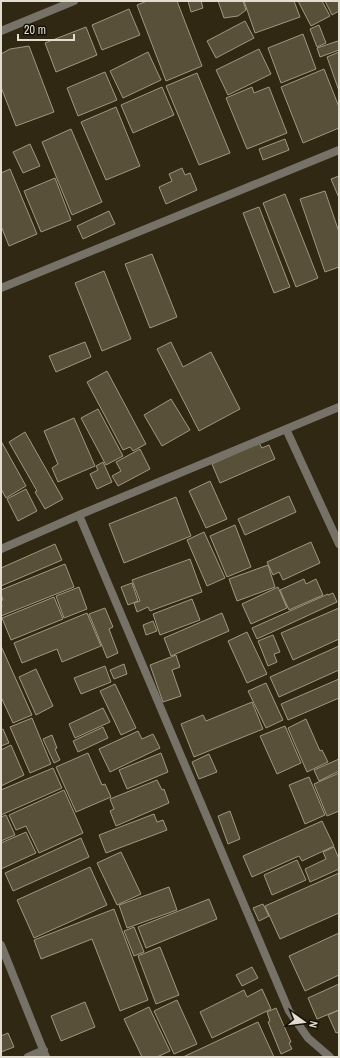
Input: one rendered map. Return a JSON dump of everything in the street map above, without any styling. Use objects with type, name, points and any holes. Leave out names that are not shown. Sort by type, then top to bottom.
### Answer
[{"type":"street","points":[[1,31],[74,1]]},
{"type":"street","points":[[1,288],[339,150]]},
{"type":"street","points":[[1,549],[79,514],[339,407]]},
{"type":"street","points":[[286,429],[339,544]]},
{"type":"street","points":[[79,514],[289,1010],[308,1038],[330,1057]]},
{"type":"street","points":[[1,945],[45,1053],[28,1057]]},
{"type":"building","points":[[147,1],[177,1],[202,66],[166,81],[137,5]]},
{"type":"building","points":[[188,1],[201,1],[203,8],[191,12]]},
{"type":"building","points":[[218,1],[243,1],[246,10],[238,16],[224,18]]},
{"type":"building","points":[[244,1],[294,1],[300,17],[255,33]]},
{"type":"building","points":[[298,1],[322,1],[330,16],[311,26]]},
{"type":"building","points":[[325,1],[339,1],[339,11],[332,15]]},
{"type":"building","points":[[129,9],[140,35],[102,50],[92,25]]},
{"type":"building","points":[[245,21],[254,38],[216,58],[207,41]]},
{"type":"building","points":[[319,25],[326,43],[317,47],[310,29]]},
{"type":"building","points":[[86,27],[97,55],[56,72],[45,43]]},
{"type":"building","points":[[303,34],[316,69],[281,83],[268,48]]},
{"type":"building","points":[[338,41],[339,50],[320,57],[317,48]]},
{"type":"building","points":[[29,46],[54,112],[16,126],[1,87],[1,54],[10,49]]},
{"type":"building","points":[[259,49],[271,74],[228,95],[216,70]]},
{"type":"building","points":[[148,52],[161,80],[123,98],[110,71]]},
{"type":"building","points":[[339,52],[339,91],[327,57]]},
{"type":"building","points":[[324,69],[339,107],[339,128],[303,143],[281,87]]},
{"type":"building","points":[[105,72],[117,100],[78,116],[67,88]]},
{"type":"building","points":[[197,73],[230,153],[199,165],[166,86]]},
{"type":"building","points":[[162,87],[174,115],[133,133],[121,105]]},
{"type":"building","points":[[252,87],[254,93],[269,87],[287,133],[247,149],[226,98]]},
{"type":"building","points":[[116,107],[140,166],[106,180],[81,122]]},
{"type":"building","points":[[71,129],[102,202],[72,215],[42,142]]},
{"type":"building","points":[[285,139],[289,150],[263,160],[259,149]]},
{"type":"building","points":[[30,144],[40,166],[23,173],[13,152]]},
{"type":"building","points":[[182,168],[185,175],[190,173],[197,190],[166,204],[159,187],[172,181],[169,174]]},
{"type":"building","points":[[10,169],[37,234],[9,246],[1,226],[1,173]]},
{"type":"building","points":[[339,176],[339,198],[331,179]]},
{"type":"building","points":[[55,178],[71,220],[41,232],[24,191]]},
{"type":"building","points":[[325,191],[339,232],[339,267],[325,272],[300,199]]},
{"type":"building","points":[[285,194],[318,278],[296,287],[263,203]]},
{"type":"building","points":[[259,207],[290,287],[274,293],[243,213]]},
{"type":"building","points":[[109,211],[115,224],[83,239],[77,226]]},
{"type":"building","points":[[152,254],[177,317],[150,328],[125,264]]},
{"type":"building","points":[[104,271],[131,339],[102,351],[75,283]]},
{"type":"building","points":[[85,342],[91,357],[56,372],[49,356]]},
{"type":"building","points":[[171,342],[183,367],[211,352],[240,409],[199,431],[157,349]]},
{"type":"building","points":[[107,371],[146,444],[133,451],[130,447],[123,450],[87,382]]},
{"type":"building","points":[[171,399],[190,430],[162,446],[144,415]]},
{"type":"building","points":[[98,409],[123,456],[106,465],[81,418]]},
{"type":"building","points":[[74,418],[95,466],[58,482],[52,468],[58,464],[44,431]]},
{"type":"building","points":[[25,432],[63,499],[45,509],[35,492],[37,491],[9,442]]},
{"type":"building","points":[[1,441],[26,486],[6,498],[1,489]]},
{"type":"building","points":[[259,443],[262,448],[269,445],[275,459],[220,483],[212,464]]},
{"type":"building","points":[[140,449],[150,469],[118,486],[112,476],[121,471],[116,462]]},
{"type":"building","points":[[103,462],[112,482],[97,489],[90,474],[98,470],[96,466]]},
{"type":"building","points":[[210,481],[227,519],[206,528],[189,491]]},
{"type":"building","points":[[26,489],[37,511],[18,521],[7,499]]},
{"type":"building","points":[[289,496],[296,512],[245,535],[238,519]]},
{"type":"building","points":[[176,497],[191,536],[124,563],[109,524]]},
{"type":"building","points":[[235,525],[251,567],[227,577],[210,536]]},
{"type":"building","points":[[204,532],[225,578],[207,586],[187,540]]},
{"type":"building","points":[[311,542],[320,563],[283,580],[279,572],[273,575],[267,562]]},
{"type":"building","points":[[55,544],[62,560],[1,586],[1,568]]},
{"type":"building","points":[[190,559],[202,592],[150,611],[148,607],[137,612],[134,603],[140,601],[132,580]]},
{"type":"building","points":[[65,564],[74,587],[1,616],[1,601],[3,600],[1,590]]},
{"type":"building","points":[[268,565],[275,587],[237,601],[229,579]]},
{"type":"building","points":[[304,579],[306,584],[316,579],[323,595],[289,610],[280,590]]},
{"type":"building","points":[[132,583],[138,601],[128,605],[121,587]]},
{"type":"building","points":[[79,587],[87,609],[64,618],[56,596]]},
{"type":"building","points":[[278,587],[287,608],[251,624],[242,604]]},
{"type":"building","points":[[333,593],[337,602],[257,639],[252,628]]},
{"type":"building","points":[[54,597],[63,619],[11,640],[2,618]]},
{"type":"building","points":[[192,599],[200,620],[160,635],[153,614]]},
{"type":"building","points":[[105,608],[113,627],[109,629],[118,653],[107,658],[89,614]]},
{"type":"building","points":[[339,608],[339,639],[293,660],[281,633]]},
{"type":"building","points":[[87,613],[101,646],[62,662],[57,649],[22,663],[14,643]]},
{"type":"building","points":[[222,613],[229,631],[171,656],[164,638]]},
{"type":"building","points":[[153,621],[157,631],[146,635],[143,625]]},
{"type":"building","points":[[247,632],[267,674],[247,683],[228,641]]},
{"type":"building","points":[[273,635],[280,652],[274,654],[277,662],[268,666],[258,641]]},
{"type":"building","points":[[1,646],[32,715],[13,723],[1,697]]},
{"type":"building","points":[[339,646],[339,670],[279,697],[270,677]]},
{"type":"building","points":[[176,655],[180,667],[172,670],[181,696],[163,702],[150,665]]},
{"type":"building","points":[[124,664],[127,674],[114,679],[110,670]]},
{"type":"building","points":[[105,666],[111,682],[81,694],[74,678]]},
{"type":"building","points":[[36,669],[53,706],[36,715],[19,677]]},
{"type":"building","points":[[339,679],[339,698],[288,720],[281,704]]},
{"type":"building","points":[[266,683],[283,720],[266,728],[248,691]]},
{"type":"building","points":[[115,684],[136,728],[121,735],[100,691]]},
{"type":"building","points":[[252,702],[263,729],[194,757],[181,724],[203,715],[206,721]]},
{"type":"building","points":[[103,708],[110,722],[75,738],[69,724]]},
{"type":"building","points":[[32,718],[51,764],[30,773],[10,727]]},
{"type":"building","points":[[306,719],[320,751],[322,750],[328,762],[307,772],[288,728]]},
{"type":"building","points":[[285,726],[301,763],[277,774],[260,736]]},
{"type":"building","points":[[103,727],[108,738],[78,752],[73,741]]},
{"type":"building","points":[[3,729],[9,743],[1,746],[1,730]]},
{"type":"building","points":[[138,731],[142,739],[153,734],[160,748],[110,772],[99,749]]},
{"type":"building","points":[[52,735],[57,748],[55,749],[60,760],[54,763],[43,739]]},
{"type":"building","points":[[11,745],[24,775],[1,786],[1,750]]},
{"type":"building","points":[[88,753],[102,785],[105,784],[111,797],[76,812],[56,767]]},
{"type":"building","points":[[161,753],[168,772],[127,789],[119,770]]},
{"type":"building","points":[[209,754],[217,772],[199,779],[192,762]]},
{"type":"building","points":[[339,759],[339,771],[319,781],[314,770]]},
{"type":"building","points":[[53,768],[62,788],[1,815],[1,790]]},
{"type":"building","points":[[339,773],[339,811],[327,816],[314,784]]},
{"type":"building","points":[[309,777],[325,815],[305,824],[289,785]]},
{"type":"building","points":[[157,780],[162,790],[164,789],[169,803],[116,826],[110,811],[114,809],[110,799]]},
{"type":"building","points":[[64,790],[83,833],[39,853],[26,826],[16,830],[9,815]]},
{"type":"building","points":[[230,811],[240,839],[228,844],[218,816]]},
{"type":"building","points":[[154,814],[157,822],[163,820],[167,830],[106,853],[99,835]]},
{"type":"building","points":[[6,815],[15,835],[1,841],[1,817]]},
{"type":"building","points":[[322,821],[334,846],[302,861],[299,856],[252,877],[243,856]]},
{"type":"building","points":[[26,832],[36,853],[1,869],[1,843]]},
{"type":"building","points":[[81,838],[89,857],[13,891],[5,873]]},
{"type":"building","points":[[334,847],[339,859],[339,869],[310,882],[305,869],[326,859],[323,852]]},
{"type":"building","points":[[121,852],[141,894],[117,905],[97,863]]},
{"type":"building","points":[[297,860],[306,880],[272,895],[264,875]]},
{"type":"building","points":[[90,867],[107,905],[34,938],[17,900]]},
{"type":"building","points":[[339,873],[339,913],[280,939],[265,906]]},
{"type":"building","points":[[169,887],[177,910],[127,928],[119,905]]},
{"type":"building","points":[[209,899],[217,919],[146,948],[138,927]]},
{"type":"building","points":[[263,904],[269,916],[259,921],[253,908]]},
{"type":"building","points":[[114,909],[148,1000],[120,1011],[92,939],[41,959],[34,940]]},
{"type":"building","points":[[134,927],[144,952],[134,956],[124,931]]},
{"type":"building","points":[[339,933],[339,975],[305,991],[289,956]]},
{"type":"building","points":[[160,947],[179,995],[156,1004],[138,956]]},
{"type":"building","points":[[252,967],[258,978],[242,986],[236,975]]},
{"type":"building","points":[[339,984],[339,1010],[317,1019],[308,998]]},
{"type":"building","points":[[262,989],[271,1009],[212,1038],[200,1012],[244,990],[247,997]]},
{"type":"building","points":[[177,1000],[197,1044],[174,1054],[154,1011]]},
{"type":"building","points":[[85,1002],[95,1027],[61,1041],[51,1016]]},
{"type":"building","points":[[149,1007],[170,1051],[157,1057],[142,1057],[124,1019]]},
{"type":"building","points":[[276,1008],[291,1042],[289,1043],[292,1049],[281,1054],[268,1022],[270,1021],[267,1012]]},
{"type":"building","points":[[339,1010],[339,1032],[336,1033],[328,1015]]},
{"type":"building","points":[[258,1022],[274,1057],[183,1057]]},
{"type":"building","points":[[8,1033],[14,1047],[1,1052],[1,1036]]}]
